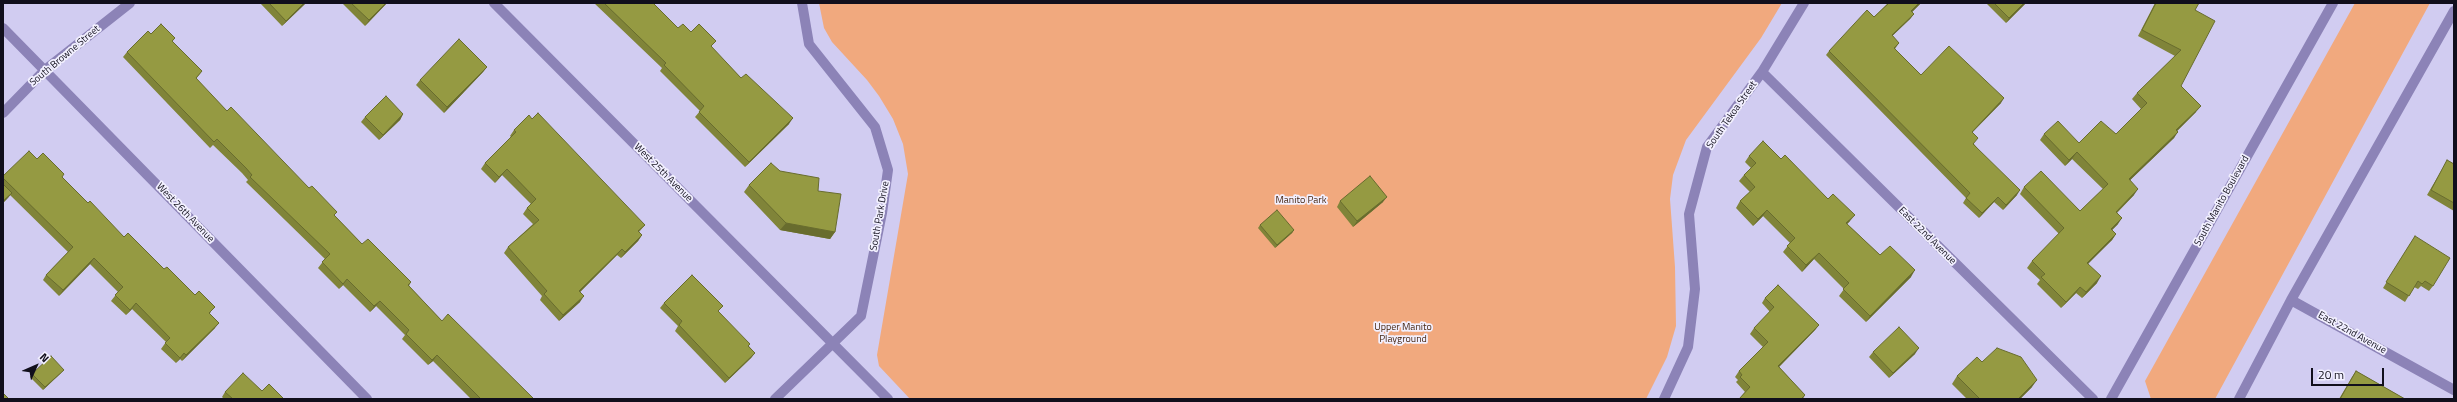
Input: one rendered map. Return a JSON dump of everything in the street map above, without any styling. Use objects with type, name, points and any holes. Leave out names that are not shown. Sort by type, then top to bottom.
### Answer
[{"type":"street","name":"South Browne Street","points":[[3,113],[45,70],[130,3]]},
{"type":"street","name":"West 25th Avenue","points":[[494,3],[888,399]]},
{"type":"street","name":"South Park Drive","points":[[775,399],[861,316],[882,213],[888,170],[875,126],[809,44],[802,3]]},
{"type":"street","name":"South Tekoa Street","points":[[1664,399],[1688,347],[1695,289],[1689,214],[1707,147],[1762,72],[1804,3]]},
{"type":"street","name":"South Manito Boulevard","points":[[2111,399],[2333,3]]},
{"type":"street","points":[[2239,399],[2292,300],[2454,11]]},
{"type":"street","name":"West 26th Avenue","points":[[3,28],[367,399]]},
{"type":"street","name":"East 22nd Avenue","points":[[1762,72],[2093,399]]},
{"type":"street","name":"East 22nd Avenue","points":[[2292,300],[2454,390]]},
{"type":"green space","name":"Manito Park","points":[[819,3],[1782,3],[1761,38],[1686,140],[1673,175],[1670,199],[1675,267],[1676,326],[1667,357],[1646,399],[910,399],[879,366],[877,355],[908,174],[903,144],[893,119],[879,96],[867,80],[832,42],[824,28]]},
{"type":"green space","points":[[2355,3],[2430,3],[2215,399],[2151,399],[2145,381]]},
{"type":"building","points":[[269,3],[304,3],[286,21]]},
{"type":"building","points":[[351,3],[386,3],[369,20]]},
{"type":"building","points":[[604,3],[653,3],[678,28],[683,24],[691,32],[699,24],[716,41],[711,46],[741,78],[746,74],[793,118],[749,162],[699,112],[704,106],[664,65],[666,63]]},
{"type":"building","points":[[1889,3],[1919,3],[1911,11],[1914,14],[1892,35],[1899,43],[1894,48],[1921,75],[1949,46],[2004,98],[1972,132],[1978,138],[1973,144],[2020,190],[2006,205],[1998,197],[1982,213],[1966,198],[1970,193],[1829,51],[1867,10],[1874,17]]},
{"type":"building","points":[[1994,3],[2024,3],[2009,18]]},
{"type":"building","points":[[2156,3],[2199,3],[2195,10],[2215,21],[2181,86],[2201,106],[2176,130],[2178,132],[2129,179],[2138,189],[2116,212],[2122,218],[2111,229],[2116,234],[2087,263],[2101,276],[2086,292],[2080,287],[2066,302],[2041,277],[2045,274],[2032,261],[2064,228],[2024,187],[2041,171],[2080,211],[2108,184],[2077,152],[2069,160],[2044,134],[2058,121],[2079,143],[2101,121],[2116,134],[2147,103],[2137,93],[2181,50],[2142,30]]},
{"type":"building","points":[[161,24],[175,38],[172,41],[202,71],[196,78],[227,111],[231,107],[309,188],[312,186],[337,212],[334,215],[362,244],[368,239],[411,282],[408,285],[442,321],[448,314],[534,399],[481,399],[437,355],[432,360],[406,334],[409,330],[380,301],[374,306],[347,279],[343,284],[322,262],[330,254],[250,177],[252,175],[246,168],[217,139],[214,142],[127,52],[148,31],[151,34]]},
{"type":"building","points":[[459,39],[487,67],[447,107],[420,80]]},
{"type":"building","points":[[386,96],[403,114],[383,135],[365,117]]},
{"type":"building","points":[[538,113],[645,225],[638,231],[642,235],[625,252],[622,249],[579,291],[584,296],[563,315],[544,294],[547,291],[508,247],[539,220],[527,208],[536,199],[507,169],[499,177],[485,163],[516,132],[514,130],[529,115],[532,119]]},
{"type":"building","points":[[1763,141],[1781,159],[1785,155],[1828,199],[1833,194],[1855,215],[1846,223],[1880,255],[1890,246],[1915,270],[1870,316],[1843,289],[1849,283],[1819,253],[1806,265],[1787,246],[1795,238],[1767,210],[1758,219],[1740,201],[1755,187],[1744,175],[1756,163],[1749,156]]},
{"type":"building","points":[[29,151],[37,159],[43,153],[64,174],[62,177],[88,203],[90,201],[124,237],[128,233],[164,269],[167,267],[195,295],[199,291],[215,307],[209,313],[219,323],[186,355],[184,353],[180,358],[165,343],[170,338],[136,303],[130,310],[115,295],[123,287],[94,258],[63,290],[46,275],[73,247],[3,178],[3,176]]},
{"type":"building","points":[[2447,160],[2454,164],[2454,203],[2431,190]]},
{"type":"building","points":[[771,163],[780,171],[819,178],[818,191],[841,194],[835,232],[786,223],[749,185]]},
{"type":"building","points":[[1370,176],[1387,197],[1357,221],[1340,201]]},
{"type":"building","points":[[3,184],[12,193],[3,201]]},
{"type":"building","points":[[1277,210],[1294,230],[1277,245],[1260,225]]},
{"type":"building","points":[[2415,236],[2450,258],[2433,286],[2425,281],[2422,284],[2418,281],[2409,296],[2386,282]]},
{"type":"building","points":[[692,275],[723,306],[718,311],[750,344],[748,346],[755,353],[729,378],[679,325],[682,321],[664,303]]},
{"type":"building","points":[[1778,285],[1819,325],[1778,366],[1805,395],[1801,399],[1739,399],[1750,387],[1740,377],[1742,375],[1739,371],[1768,342],[1754,328],[1774,307],[1765,298]]},
{"type":"building","points":[[1899,327],[1919,348],[1893,373],[1873,352]]},
{"type":"building","points":[[1997,348],[2021,357],[2037,380],[2018,399],[1980,399],[1957,376],[1977,357],[1982,362]]},
{"type":"building","points":[[51,356],[64,370],[45,387],[32,374]]},
{"type":"building","points":[[2356,371],[2405,399],[2340,399]]},
{"type":"building","points":[[243,373],[262,391],[269,384],[284,399],[233,399],[225,392]]},
{"type":"building","points":[[3,393],[9,399],[3,399]]},
{"type":"park label","name":"Upper Manito Playground","points":[[1403,334]]}]
